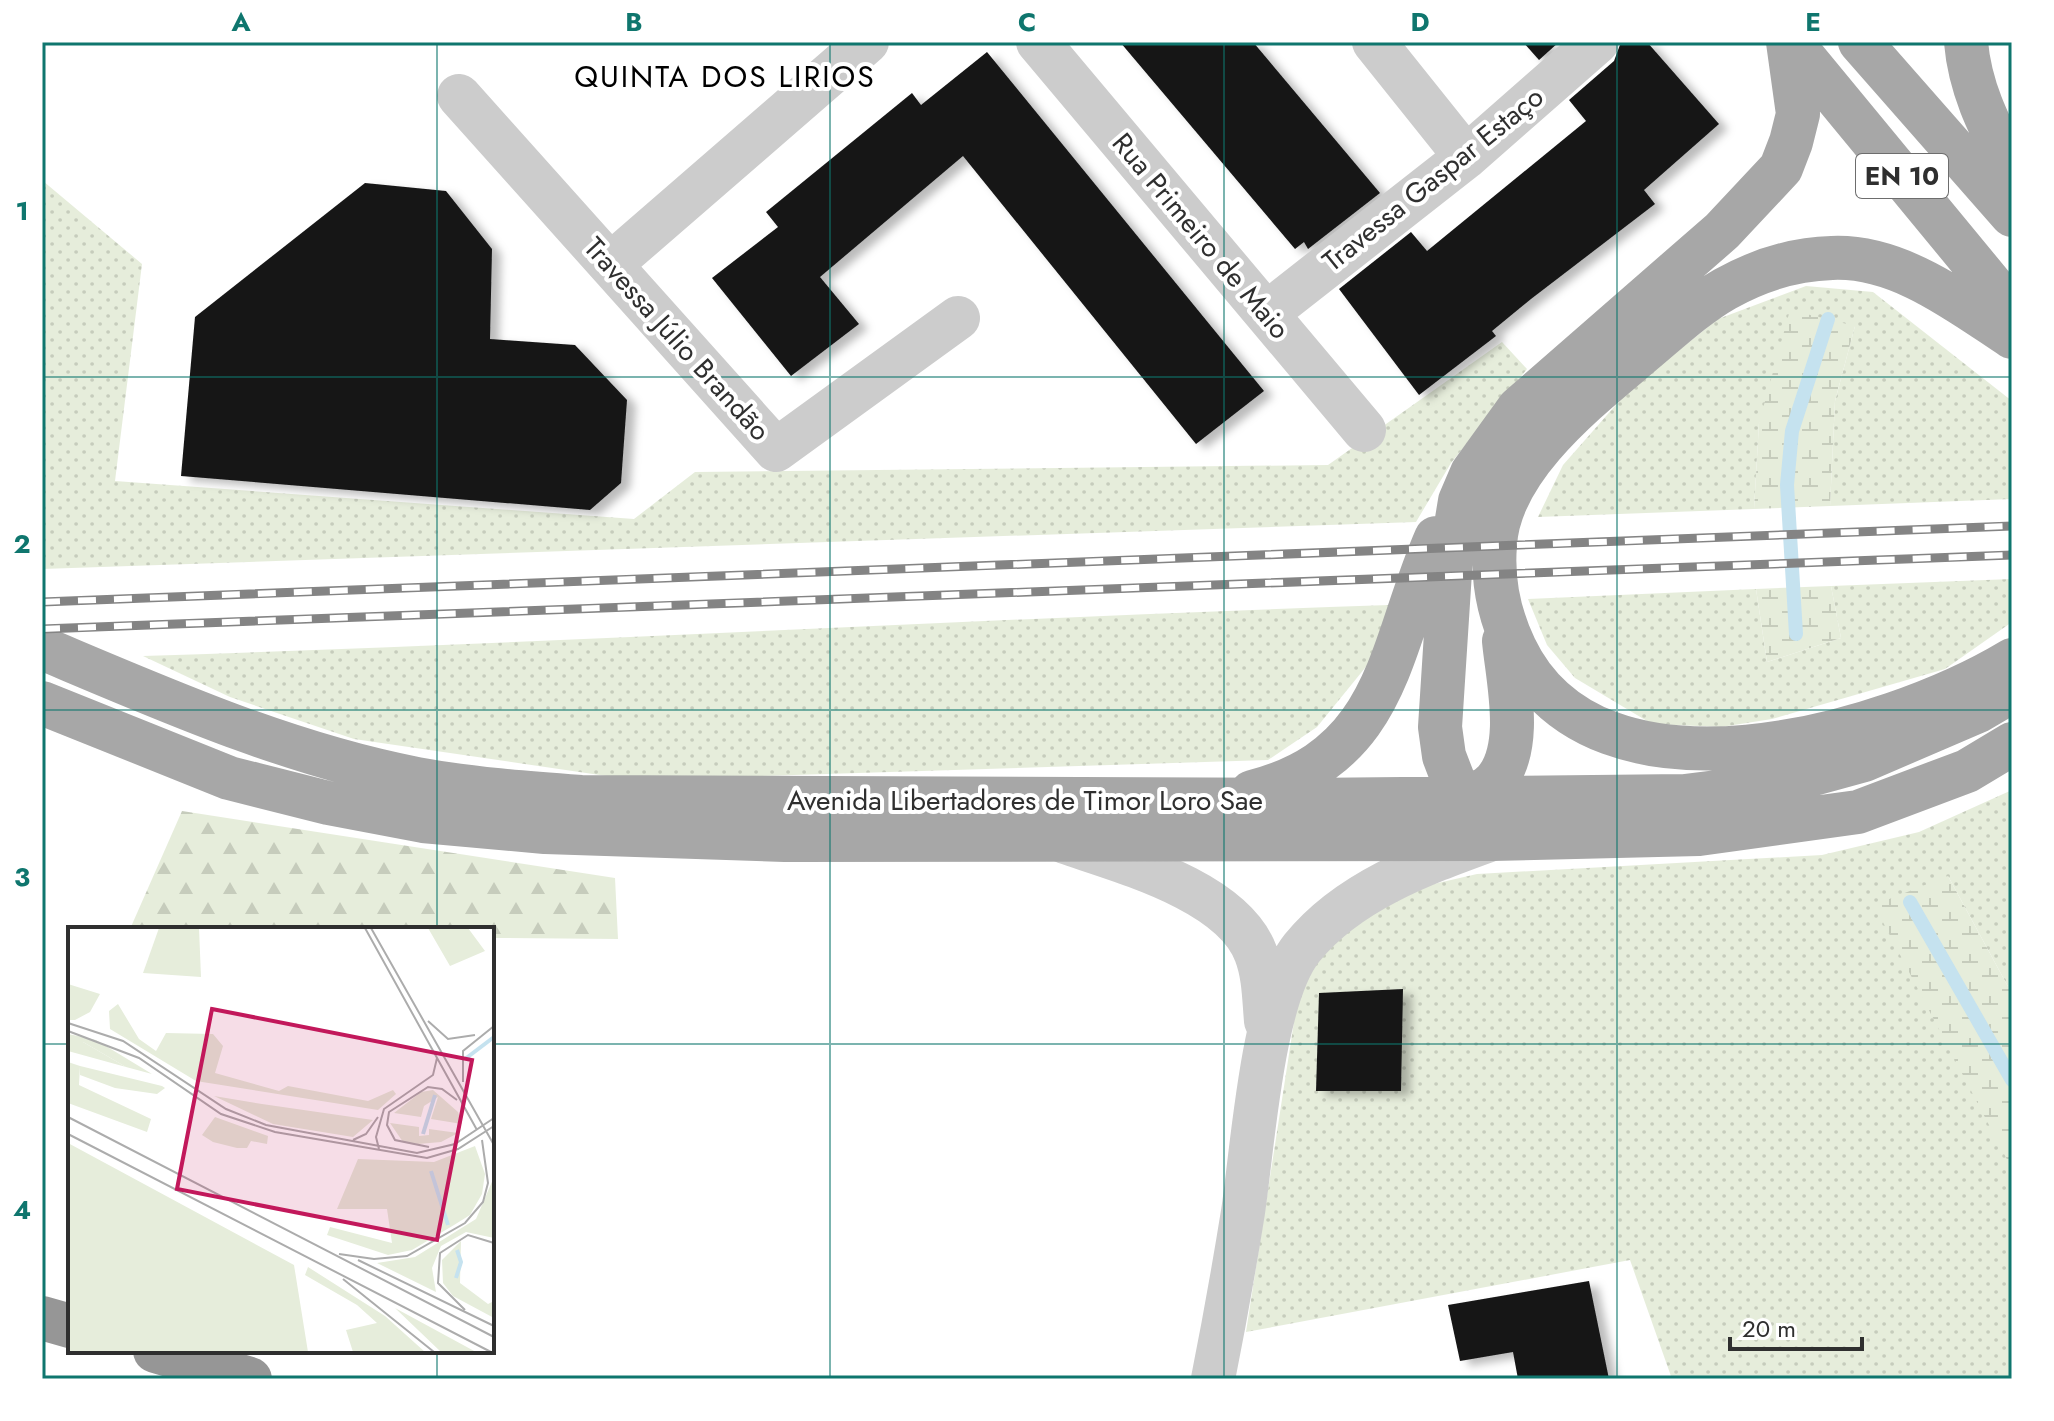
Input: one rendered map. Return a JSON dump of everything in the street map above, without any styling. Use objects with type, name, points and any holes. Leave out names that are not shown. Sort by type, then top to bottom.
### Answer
[{"type":"highway","points":[[42,1318],[68,1325]]},
{"type":"highway","points":[[162,1353],[250,1379]]},
{"type":"main road","name":"EN 10","points":[[1790,42],[2012,310]]},
{"type":"main road","points":[[1216,800],[1284,782],[1311,767],[1363,720],[1396,655],[1428,555],[1443,521],[1472,473],[1519,408],[1722,231],[1781,168],[1798,114],[1790,42]]},
{"type":"main road","name":"EN 10","points":[[1860,42],[2012,215]]},
{"type":"main road","points":[[1966,42],[1968,72],[1982,114],[2012,170]]},
{"type":"main road","points":[[1375,837],[1445,815],[1494,783],[1507,764],[1509,704],[1503,621],[1495,582],[1495,541],[1515,485],[1533,458],[1588,400],[1722,290],[1759,272],[1799,261],[1835,257],[1870,262],[1941,290],[2012,337]]},
{"type":"main road","points":[[1472,473],[1460,501],[1451,556],[1440,727],[1444,756],[1454,782],[1489,817],[1558,836]]},
{"type":"main road","points":[[1503,621],[1526,672],[1548,698],[1588,724],[1626,740],[1670,746],[1759,746],[1813,737],[2005,680]]},
{"type":"main road","name":"Avenida Libertadores de Timor Loro Sae","points":[[42,648],[257,735],[416,779],[500,791],[581,797],[1216,800],[1685,796],[1773,785],[1864,760],[1942,728],[2005,680]]},
{"type":"main road","name":"Avenida Libertadores de Timor Loro Sae","points":[[42,703],[229,778],[328,803],[423,821],[545,832],[664,837],[1492,839],[1699,834],[1858,812],[1967,771],[2012,744]]},
{"type":"street","points":[[611,264],[867,42]]},
{"type":"street","name":"Rua Primeiro de Maio","points":[[1038,42],[1364,430]]},
{"type":"street","points":[[1374,42],[1466,157]]},
{"type":"street","name":"Travessa Gaspar Estaço","points":[[1267,313],[1466,157],[1597,42]]},
{"type":"street","name":"Travessa Júlio Brandão","points":[[459,96],[776,450],[958,318]]},
{"type":"street","points":[[1053,839],[1183,886],[1230,917],[1256,952],[1263,979],[1267,1039]]},
{"type":"street","points":[[1213,1379],[1242,1215],[1267,1039],[1288,966],[1323,925],[1379,887],[1422,865],[1492,839]]},
{"type":"green space","points":[[43,181],[142,264],[115,481],[634,519],[695,472],[1328,465],[1502,342],[1527,369],[1451,463],[1416,522],[42,569]]},
{"type":"green space","points":[[1806,286],[1873,292],[2012,401],[2012,499],[1830,506],[1835,401],[1855,326],[1759,423],[1754,509],[1538,517],[1563,465],[1629,390],[1718,319]]},
{"type":"green space","points":[[1790,310],[1855,326],[1835,401],[1830,506],[1754,509],[1759,423]]},
{"type":"green space","points":[[2012,579],[2012,622],[1945,669],[1772,719],[1721,727],[1652,724],[1575,678],[1547,645],[1528,599],[1756,589],[1767,662],[1841,638],[1831,586]]},
{"type":"green space","points":[[1831,586],[1841,638],[1767,662],[1756,589]]},
{"type":"green space","points":[[1389,605],[1378,652],[1317,727],[1268,760],[634,780],[354,739],[230,697],[143,656],[455,645]]},
{"type":"green space","points":[[2012,790],[2012,994],[1948,876],[2012,1164],[2012,1379],[1672,1379],[1630,1260],[1246,1332],[1300,983],[1339,923],[1425,886],[1477,874],[1822,855],[1919,832]]},
{"type":"green space","points":[[182,811],[615,878],[618,939],[494,940],[494,927],[131,927]]},
{"type":"green space","points":[[1948,876],[2012,994],[2012,1169],[1874,905]]},
{"type":"building","points":[[1120,42],[1253,42],[1380,193],[1308,249],[1304,242],[1295,249]]},
{"type":"building","points":[[1523,42],[1559,42],[1539,60]]},
{"type":"building","points":[[1621,42],[1647,42],[1719,124],[1644,190],[1655,204],[1531,299],[1492,331],[1496,336],[1419,395],[1339,289],[1411,232],[1427,251],[1586,121],[1569,100],[1614,61]]},
{"type":"building","points":[[987,52],[1264,391],[1196,444],[963,156],[820,277],[859,324],[791,376],[712,278],[778,227],[766,212],[912,93],[921,105]]},
{"type":"building","points":[[365,183],[446,191],[492,249],[490,339],[575,345],[627,400],[621,483],[590,510],[181,476],[195,317]]},
{"type":"building","points":[[1403,989],[1401,1091],[1316,1091],[1319,993]]},
{"type":"building","points":[[1589,1281],[1609,1379],[1518,1379],[1513,1352],[1460,1361],[1448,1305]]},
{"type":"waterway","points":[[1796,634],[1787,485],[1792,431],[1828,319]]},
{"type":"waterway","points":[[1910,902],[2012,1080]]},
{"type":"railway","points":[[42,602],[2012,526]]},
{"type":"railway","points":[[42,629],[2012,555]]},
{"type":"district","name":"QUINTA DOS LIRIOS","points":[[725,76]]}]
